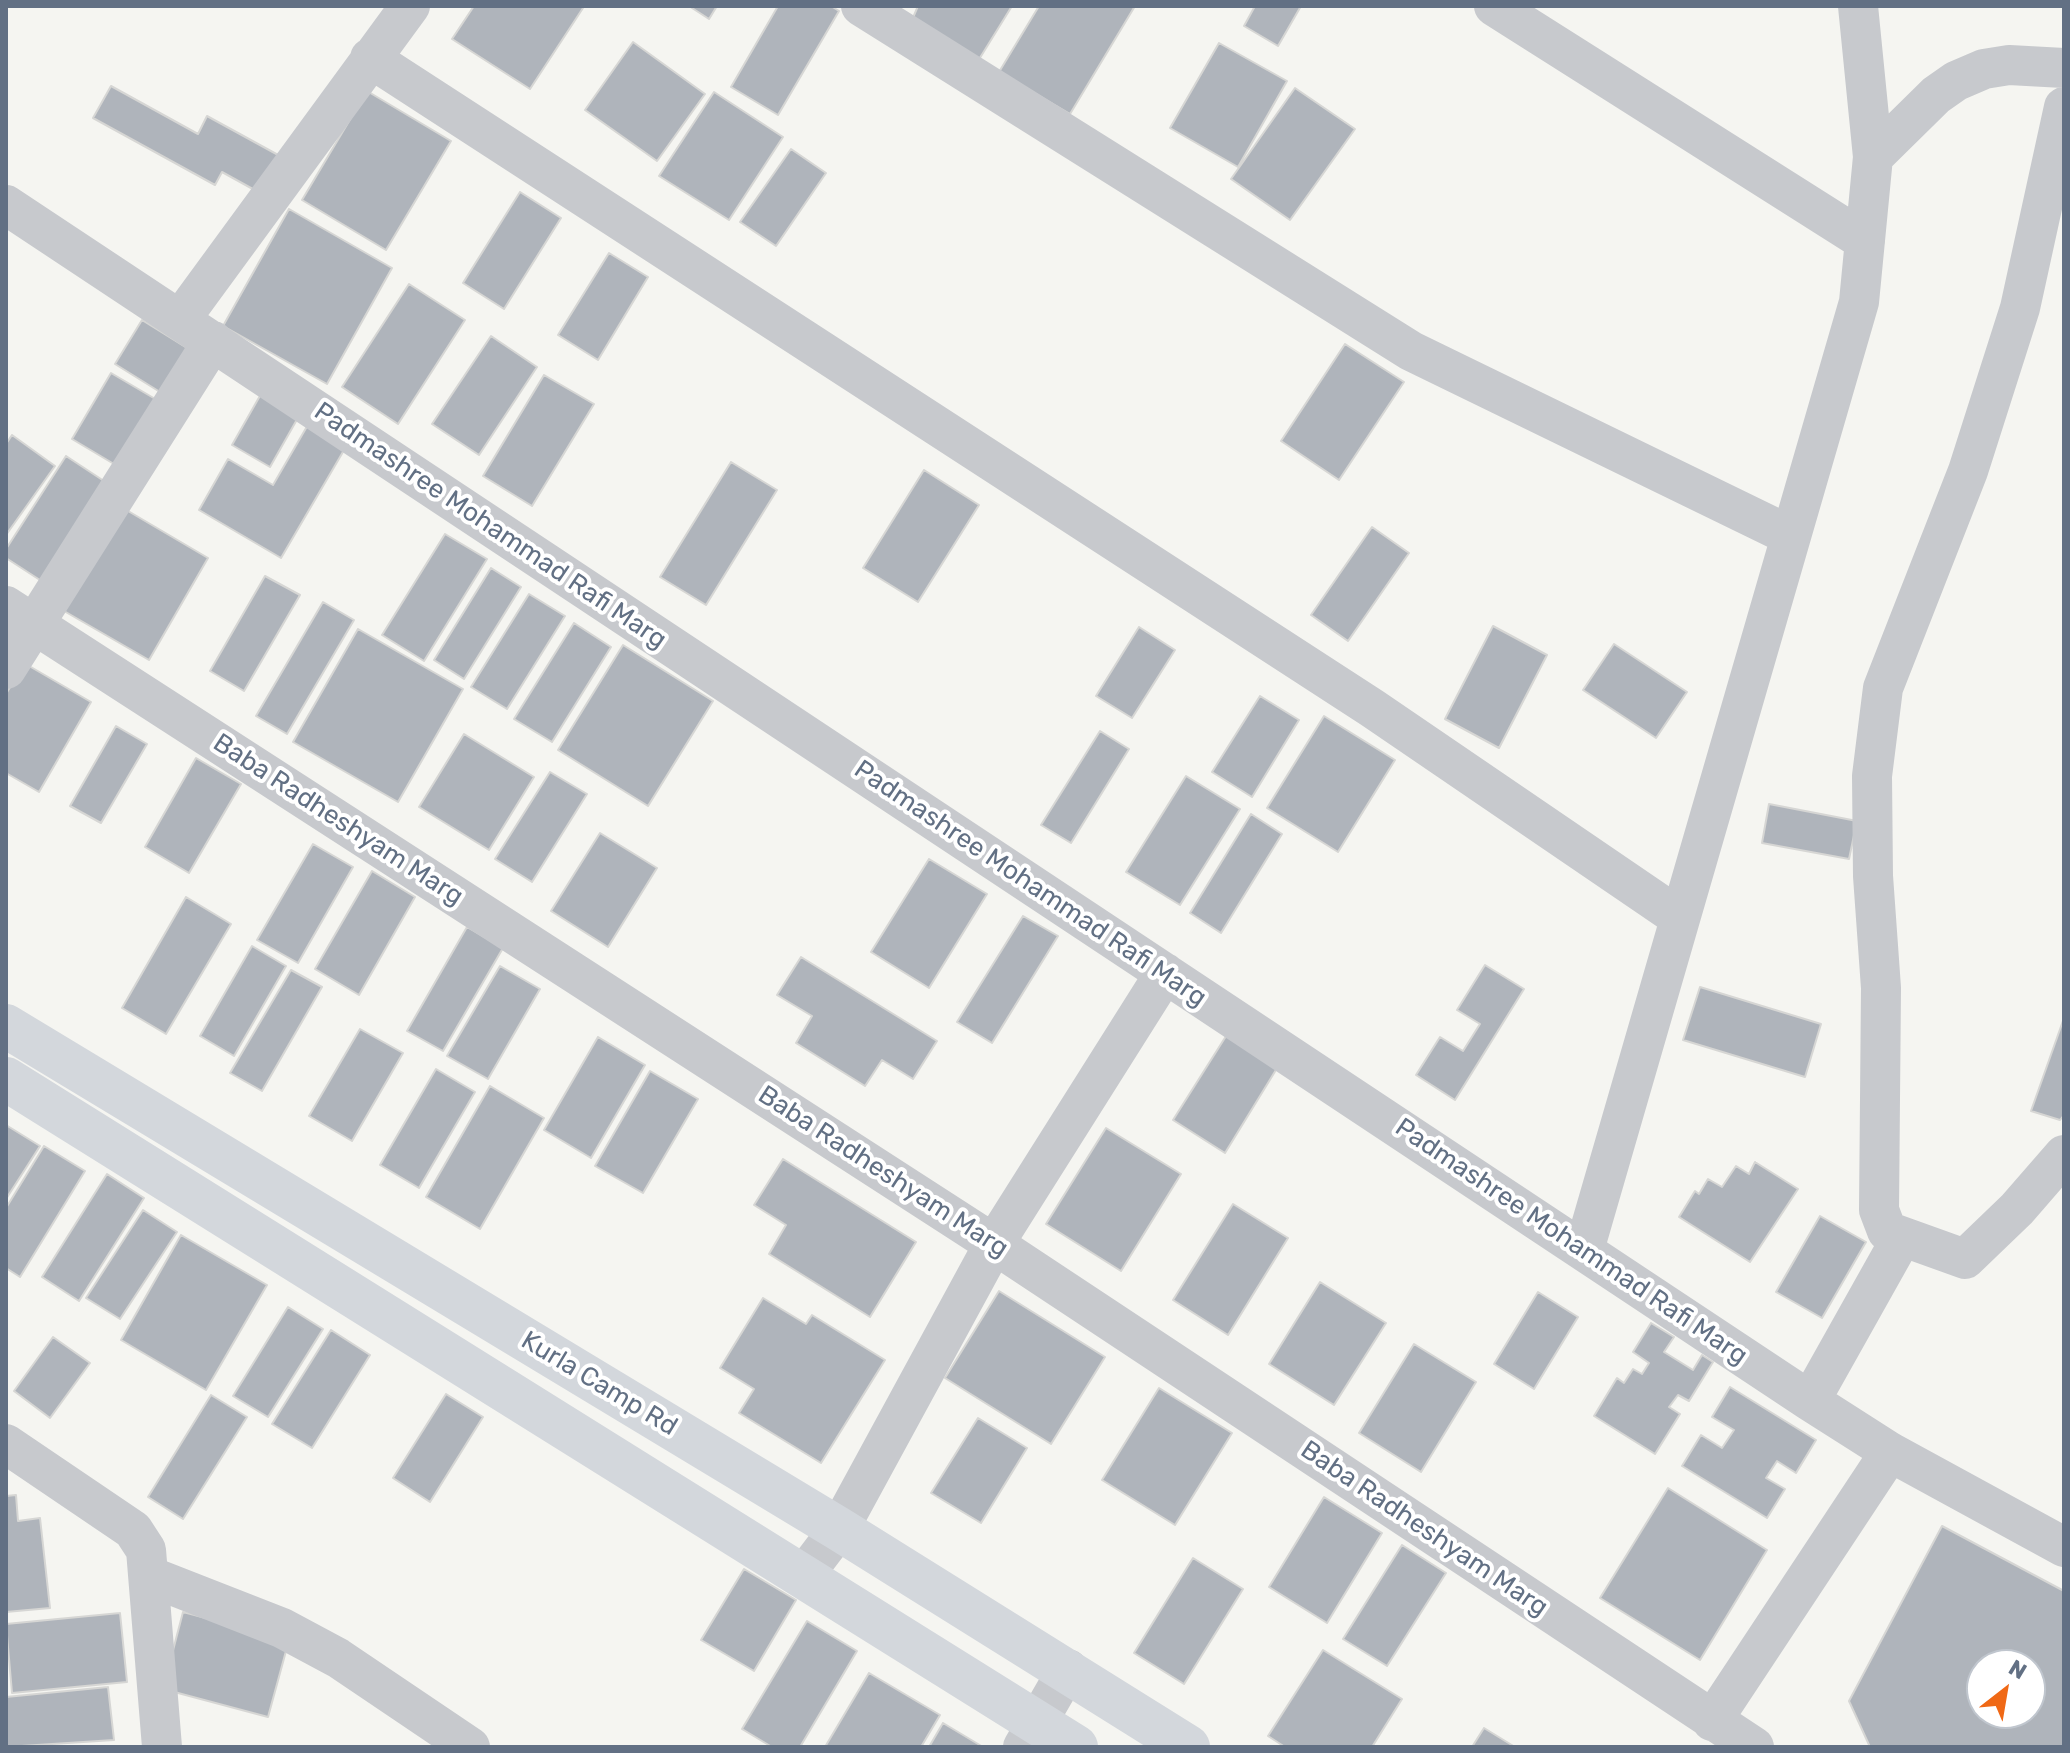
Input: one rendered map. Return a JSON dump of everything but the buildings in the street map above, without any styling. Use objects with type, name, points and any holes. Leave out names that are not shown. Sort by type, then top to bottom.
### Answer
[{"type":"main road","name":"Kurla Camp Rd","points":[[6,1026],[839,1529],[1068,1669],[1188,1747]]},
{"type":"main road","name":"Kurla Camp Rd","points":[[6,1079],[804,1575],[1030,1735],[1076,1747]]},
{"type":"street","points":[[180,320],[410,6]]},
{"type":"street","points":[[861,6],[1411,351],[1791,536]]},
{"type":"street","points":[[1494,6],[1865,241]]},
{"type":"street","points":[[1584,1250],[1859,302],[1873,157],[1858,6]]},
{"type":"street","points":[[370,58],[1372,708],[1680,918]]},
{"type":"street","points":[[1873,157],[1936,95],[1956,81],[1984,69],[2009,65],[2064,68]]},
{"type":"street","points":[[2064,107],[2015,323],[1968,471],[1883,688],[1872,776],[1873,876],[1881,988],[1879,1210],[1887,1231],[1965,1259],[2017,1209],[2064,1155]]},
{"type":"street","name":"Padmashree Mohammad Rafi Marg","points":[[6,205],[1810,1401],[1890,1452],[2064,1547]]},
{"type":"street","points":[[6,669],[20,615],[213,341]]},
{"type":"street","name":"Baba Radheshyam Marg","points":[[20,615],[994,1244],[1754,1747]]},
{"type":"street","points":[[804,1575],[839,1529],[994,1244],[1165,973]]},
{"type":"street","points":[[1810,1401],[1902,1237]]},
{"type":"street","points":[[6,1444],[133,1530],[146,1550],[162,1747]]},
{"type":"street","points":[[1712,1721],[1890,1452]]},
{"type":"street","points":[[149,1576],[282,1628],[338,1658],[470,1747]]},
{"type":"street","points":[[1030,1735],[1068,1669]]}]
